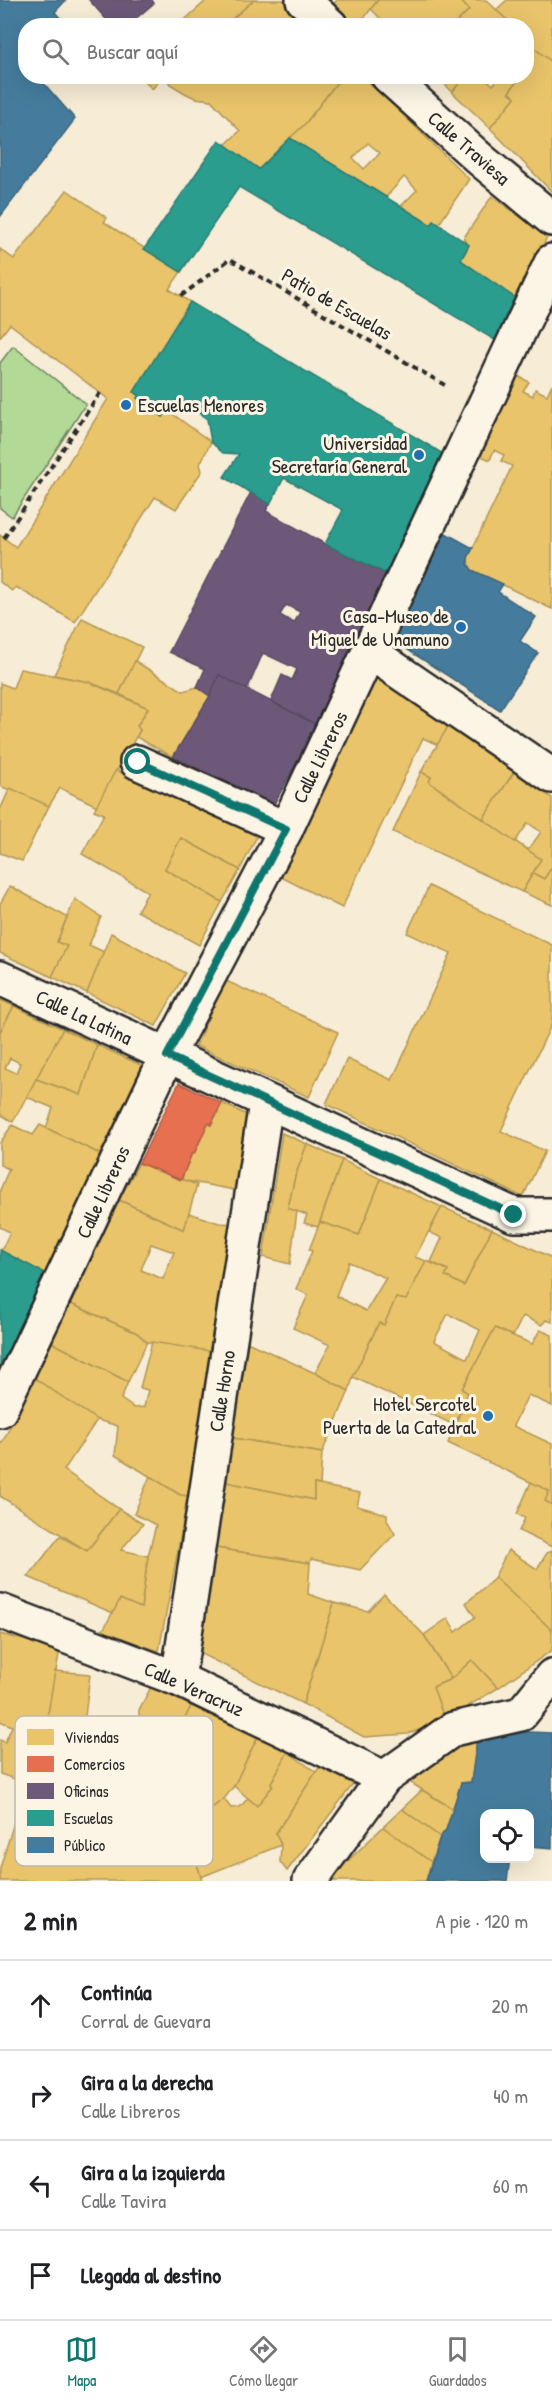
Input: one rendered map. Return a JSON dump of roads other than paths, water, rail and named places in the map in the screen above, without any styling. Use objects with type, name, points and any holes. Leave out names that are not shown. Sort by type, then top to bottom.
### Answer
[{"type":"street","points":[[303,0],[322,18]]},
{"type":"street","name":"Calle Traviesa","points":[[397,84],[481,160],[552,219]]},
{"type":"street","name":"Calle Libreros","points":[[0,1410],[167,1056],[286,829],[552,261]]},
{"type":"street","points":[[370,652],[552,776]]},
{"type":"street","points":[[138,762],[286,829]]},
{"type":"street","name":"Calle La Latina","points":[[0,978],[266,1103],[514,1215],[552,1215]]},
{"type":"street","name":"Calle Horno","points":[[178,1679],[266,1103]]},
{"type":"street","name":"Calle Veracruz","points":[[0,1611],[178,1679],[384,1778]]},
{"type":"street","points":[[310,1881],[384,1778],[453,1730],[536,1714],[552,1676]]},
{"type":"place","name":"Escuelas Menores","points":[[126,405]]},
{"type":"place","name":"Universidad Secretaría General","points":[[419,455]]},
{"type":"place","name":"Casa-Museo de Miguel de Unamuno","points":[[461,627]]},
{"type":"place","name":"Hotel Sercotel Puerta de la Catedral","points":[[488,1416]]}]
